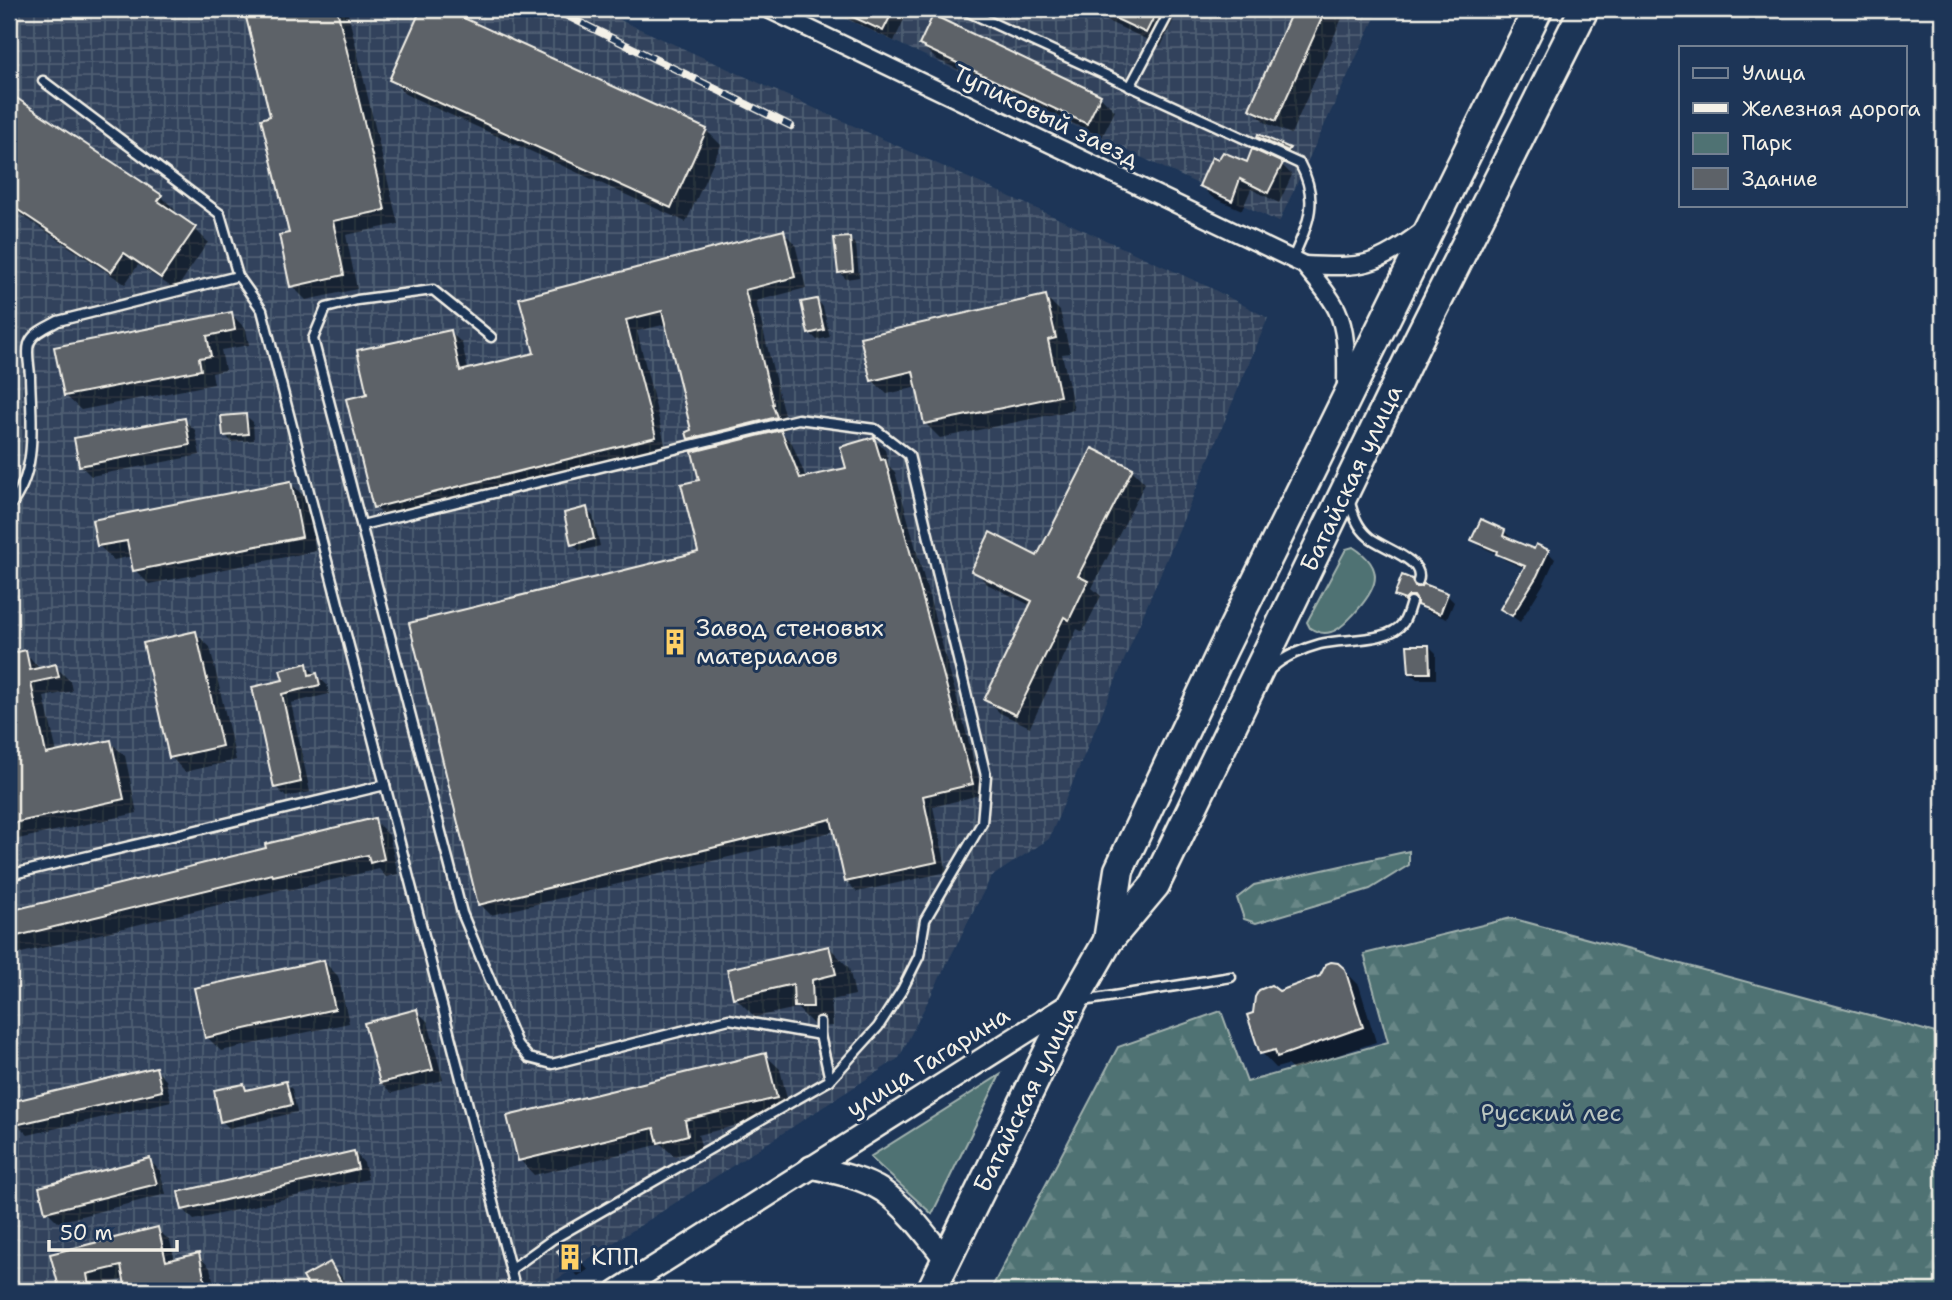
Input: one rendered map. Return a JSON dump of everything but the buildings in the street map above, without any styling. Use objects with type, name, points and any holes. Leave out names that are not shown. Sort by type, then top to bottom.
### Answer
[{"type":"highway","name":"Батайская улица","points":[[1108,941],[1119,870],[1223,649],[1538,9]]},
{"type":"highway","name":"Батайская улица","points":[[931,1291],[1073,1002],[1108,941],[1155,885],[1419,338],[1584,9]]},
{"type":"main road","name":"улица Гагарина","points":[[617,1291],[1073,1002]]},
{"type":"main road","points":[[811,1167],[836,1173],[882,1191],[912,1217],[946,1260]]},
{"type":"street","name":"Тупиковый заезд","points":[[768,9],[1298,263]]},
{"type":"street","points":[[1298,263],[1356,267],[1375,262],[1432,225]]},
{"type":"street","points":[[1298,263],[1326,292],[1338,312],[1344,334],[1347,397]]},
{"type":"lane","points":[[962,9],[1300,164],[1309,181],[1311,203],[1298,263]]},
{"type":"lane","points":[[1130,87],[1171,9]]},
{"type":"lane","points":[[43,81],[220,214],[238,276],[262,310],[516,1291]]},
{"type":"lane","points":[[9,507],[20,494],[29,466],[32,433],[29,344],[38,332],[58,321],[238,276]]},
{"type":"lane","points":[[491,338],[433,290],[357,300],[326,308],[313,339],[462,913],[517,1044],[529,1058],[552,1065],[729,1020],[820,1035]]},
{"type":"lane","points":[[362,525],[798,419],[876,429],[909,455],[986,776],[982,823],[925,920],[919,956],[902,990],[878,1027],[830,1080],[554,1239],[510,1270]]},
{"type":"lane","points":[[1346,490],[1354,520],[1369,537],[1410,561],[1419,570],[1418,581]]},
{"type":"lane","points":[[1246,695],[1279,662],[1321,644],[1371,638],[1403,624],[1411,602]]},
{"type":"lane","points":[[9,875],[384,785]]},
{"type":"lane","points":[[1073,1002],[1231,977]]},
{"type":"lane","points":[[821,1022],[820,1035],[830,1080]]},
{"type":"shaded area","points":[[9,9],[596,9],[1209,287],[1268,318],[1049,839],[991,877],[899,1058],[539,1291],[9,1291]]},
{"type":"shaded area","points":[[825,9],[1379,9],[1279,222]]},
{"type":"green space","points":[[1353,547],[1371,563],[1374,572],[1375,580],[1368,597],[1348,620],[1334,631],[1315,631],[1307,622],[1346,549]]},
{"type":"green space","points":[[1409,851],[1409,865],[1370,889],[1256,923],[1244,919],[1237,898],[1254,885]]},
{"type":"green space","name":"Русский лес","points":[[1511,918],[1943,1035],[1943,1291],[990,1291],[1118,1047],[1221,1011],[1247,1082],[1388,1042],[1364,954]]},
{"type":"green space","points":[[1000,1075],[932,1214],[870,1157]]},
{"type":"railway","points":[[553,9],[791,126]]},
{"type":"place","name":"Завод стеновых материалов","points":[[675,642]]},
{"type":"place","name":"КПП","points":[[570,1257]]}]
